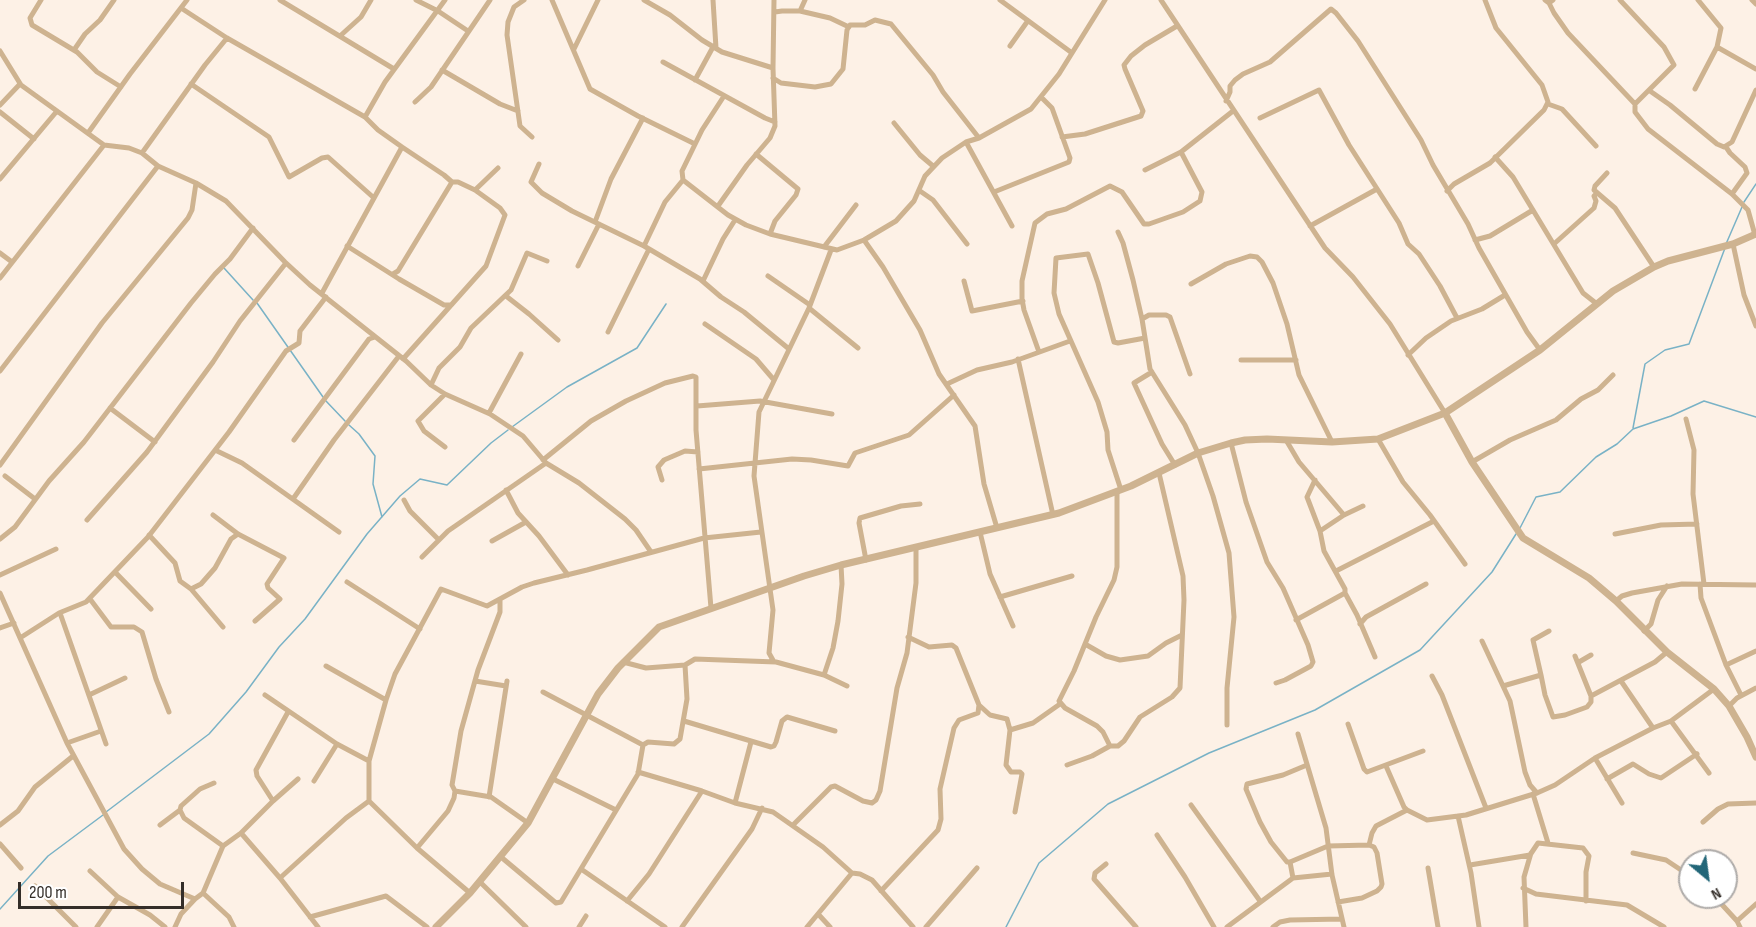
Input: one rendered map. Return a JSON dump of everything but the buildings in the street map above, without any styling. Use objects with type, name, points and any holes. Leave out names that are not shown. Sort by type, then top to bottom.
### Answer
[{"type":"street","points":[[41,0],[30,18],[32,25],[74,50],[97,72],[121,87]]},
{"type":"street","points":[[74,50],[114,0]]},
{"type":"street","points":[[88,133],[187,0]]},
{"type":"street","points":[[280,0],[394,69]]},
{"type":"street","points":[[340,36],[361,17],[371,0]]},
{"type":"street","points":[[416,0],[438,11],[468,31]]},
{"type":"street","points":[[365,117],[394,69],[445,0]]},
{"type":"street","points":[[416,102],[431,87],[489,0]]},
{"type":"street","points":[[524,0],[514,7],[508,29],[520,126],[532,137]]},
{"type":"street","points":[[552,0],[590,89],[695,144]]},
{"type":"street","points":[[574,49],[598,0]]},
{"type":"street","points":[[644,0],[670,15],[715,47],[773,68]]},
{"type":"street","points":[[695,80],[715,47],[713,0]]},
{"type":"street","points":[[718,206],[770,138],[775,126],[774,0]]},
{"type":"street","points":[[800,11],[805,0]]},
{"type":"street","points":[[683,180],[735,219],[770,234],[831,250],[849,247],[896,221],[906,212],[933,165],[966,142],[979,138],[1031,110],[1072,54],[1105,0]]},
{"type":"street","points":[[1161,0],[1325,248],[1353,277],[1390,324],[1472,462],[1523,538],[1576,569],[1616,601],[1667,652],[1714,689],[1729,706],[1756,758]]},
{"type":"street","points":[[1447,191],[1454,184],[1490,163],[1548,104],[1548,97],[1542,85],[1496,28],[1485,0]]},
{"type":"street","points":[[1620,0],[1664,47],[1673,61],[1672,68],[1657,81],[1650,92],[1635,104]]},
{"type":"street","points":[[1695,89],[1717,47],[1721,27],[1698,0]]},
{"type":"street","points":[[1752,0],[1756,4]]},
{"type":"street","points":[[1004,1],[1028,22],[1072,54]]},
{"type":"street","points":[[437,926],[480,882],[528,824],[598,694],[623,662],[659,627],[841,565],[1053,515],[1159,473],[1198,453],[1231,443],[1245,440],[1332,442],[1378,439],[1444,413],[1540,350],[1613,291],[1654,267],[1668,261],[1718,249],[1755,235],[1746,209],[1732,194],[1648,129],[1635,112],[1635,104],[1568,33],[1554,14],[1549,1]]},
{"type":"street","points":[[181,8],[227,38],[365,117],[378,130],[452,182],[458,182],[475,190],[504,212],[504,219],[486,266],[401,358],[334,440],[293,499]]},
{"type":"street","points":[[1226,101],[1230,86],[1235,80],[1270,62],[1330,9],[1336,13],[1358,40],[1421,140],[1505,295],[1540,350]]},
{"type":"street","points":[[775,12],[800,11],[830,18],[849,27]]},
{"type":"street","points":[[773,78],[781,83],[815,87],[826,86],[836,81],[844,63],[847,30],[855,24],[865,24],[875,20],[893,26],[979,138]]},
{"type":"street","points":[[1010,46],[1028,22]]},
{"type":"street","points":[[1062,137],[1085,134],[1141,116],[1143,111],[1125,64],[1145,45],[1177,26]]},
{"type":"street","points":[[142,153],[227,38]]},
{"type":"street","points":[[1717,47],[1756,69]]},
{"type":"street","points":[[1,54],[20,84],[104,145],[129,148],[142,153],[158,166],[196,183],[226,201],[286,263],[431,385],[445,394],[489,413],[523,436],[545,461],[579,483],[625,519],[636,530],[651,552]]},
{"type":"street","points":[[663,62],[775,122]]},
{"type":"street","points":[[442,70],[500,104],[518,111]]},
{"type":"street","points":[[774,86],[781,83]]},
{"type":"street","points":[[0,105],[20,84]]},
{"type":"street","points":[[191,84],[269,137],[289,177],[322,158],[328,157],[374,198]]},
{"type":"street","points":[[1260,118],[1318,90],[1349,145],[1399,223],[1408,244],[1419,254],[1457,318]]},
{"type":"street","points":[[1726,147],[1732,142],[1756,90]]},
{"type":"street","points":[[1650,92],[1670,105],[1717,144],[1726,147],[1745,167],[1747,173],[1732,194]]},
{"type":"street","points":[[608,332],[665,202],[683,180],[682,171],[695,144],[724,96]]},
{"type":"street","points":[[994,192],[1067,164],[1070,158],[1052,108],[1041,97]]},
{"type":"street","points":[[1548,104],[1562,109],[1596,146]]},
{"type":"street","points":[[0,179],[57,111]]},
{"type":"street","points":[[1145,170],[1181,152],[1233,111]]},
{"type":"street","points":[[0,112],[34,139]]},
{"type":"street","points":[[578,266],[597,223],[611,178],[643,118]]},
{"type":"street","points":[[894,123],[920,155],[933,165]]},
{"type":"street","points":[[966,142],[1012,226]]},
{"type":"street","points":[[0,278],[104,145]]},
{"type":"street","points":[[20,638],[60,613],[90,599],[149,535],[215,450],[286,351],[299,343],[300,332],[324,295],[347,246],[402,147]]},
{"type":"street","points":[[1039,352],[1023,301],[1022,281],[1035,223],[1047,214],[1075,205],[1110,186],[1122,192],[1141,221],[1147,225],[1183,212],[1200,201],[1202,192],[1181,152]]},
{"type":"street","points":[[756,154],[798,189],[770,234]]},
{"type":"street","points":[[1495,157],[1513,177],[1555,243],[1583,293],[1597,304]]},
{"type":"street","points":[[539,164],[531,179],[535,187],[555,202],[646,248],[703,281],[789,349]]},
{"type":"street","points":[[0,371],[158,166]]},
{"type":"street","points":[[475,190],[498,168]]},
{"type":"street","points":[[1607,173],[1593,188],[1615,208],[1654,267]]},
{"type":"street","points":[[395,273],[452,182]]},
{"type":"street","points":[[0,465],[102,323],[188,218],[192,210],[196,183]]},
{"type":"street","points":[[1310,226],[1377,189]]},
{"type":"street","points":[[920,191],[933,200],[966,244]]},
{"type":"street","points":[[1555,243],[1594,208],[1596,201],[1594,196],[1597,193]]},
{"type":"street","points":[[824,247],[856,205]]},
{"type":"street","points":[[1475,240],[1490,236],[1533,210]]},
{"type":"street","points":[[703,281],[735,219]]},
{"type":"street","points":[[0,539],[15,528],[35,499],[110,408],[190,303],[230,259],[253,228]]},
{"type":"street","points":[[1118,232],[1123,243],[1142,319],[1148,362],[1185,425],[1198,453],[1222,524],[1229,553],[1234,600],[1233,644],[1227,688],[1227,725]]},
{"type":"street","points":[[864,240],[883,267],[920,330],[934,364],[975,426],[984,484],[996,528]]},
{"type":"street","points":[[1733,244],[1744,295],[1756,326]]},
{"type":"street","points":[[347,246],[447,306]]},
{"type":"street","points":[[774,662],[769,653],[773,610],[755,491],[759,412],[810,306],[831,250]]},
{"type":"street","points":[[0,254],[12,262]]},
{"type":"street","points":[[431,385],[439,368],[460,347],[471,328],[506,296],[527,254],[547,261]]},
{"type":"street","points":[[1060,704],[1060,697],[1074,671],[1114,580],[1117,567],[1119,490],[1098,402],[1059,314],[1054,293],[1055,263],[1058,257],[1088,254],[1090,257],[1114,342],[1118,344],[1145,338]]},
{"type":"street","points":[[1191,284],[1226,264],[1250,256],[1257,257],[1264,264],[1273,282],[1291,337],[1299,375],[1332,442]]},
{"type":"street","points":[[87,520],[155,442],[240,321],[286,263]]},
{"type":"street","points":[[768,276],[810,306],[858,348]]},
{"type":"street","points":[[964,281],[972,311],[1023,301]]},
{"type":"street","points":[[1408,355],[1426,338],[1457,318],[1482,309],[1505,295]]},
{"type":"street","points":[[506,296],[558,340]]},
{"type":"street","points":[[1142,319],[1149,315],[1170,317],[1190,374]]},
{"type":"street","points":[[705,324],[756,359],[774,380]]},
{"type":"street","points":[[294,440],[372,336]]},
{"type":"street","points":[[947,384],[977,370],[1070,341]]},
{"type":"street","points":[[489,413],[521,354]]},
{"type":"street","points":[[1018,359],[1053,515]]},
{"type":"street","points":[[1241,360],[1296,360]]},
{"type":"street","points":[[1152,372],[1134,383],[1174,465]]},
{"type":"street","points":[[1472,462],[1510,440],[1556,420],[1581,399],[1598,390],[1613,375]]},
{"type":"street","points":[[422,557],[448,531],[545,461],[591,421],[626,400],[665,383],[695,376],[699,469],[711,608]]},
{"type":"street","points":[[445,394],[418,421],[418,426],[445,447]]},
{"type":"street","points":[[699,469],[792,459],[848,466],[855,453],[909,435],[954,394]]},
{"type":"street","points":[[697,406],[763,401],[832,414]]},
{"type":"street","points":[[110,408],[155,442]]},
{"type":"street","points":[[1686,419],[1694,450],[1693,494],[1700,538],[1701,598],[1726,665],[1741,695]]},
{"type":"street","points":[[1378,439],[1403,482],[1465,564]]},
{"type":"street","points":[[1286,440],[1299,462],[1344,515]]},
{"type":"street","points":[[1231,443],[1246,502],[1267,562],[1278,580],[1313,662],[1311,666],[1285,680],[1276,682]]},
{"type":"street","points":[[215,450],[242,463],[339,532]]},
{"type":"street","points":[[662,480],[658,467],[664,460],[685,451],[698,452]]},
{"type":"street","points":[[1067,765],[1092,756],[1110,746],[1118,746],[1140,717],[1177,693],[1180,687],[1183,576],[1159,473]]},
{"type":"street","points":[[5,476],[35,499]]},
{"type":"street","points":[[1315,480],[1307,497],[1320,531],[1324,551],[1345,589],[1375,657]]},
{"type":"street","points":[[506,490],[518,513],[539,536],[568,575]]},
{"type":"street","points":[[404,500],[410,511],[440,540]]},
{"type":"street","points":[[866,560],[860,518],[901,506],[920,504]]},
{"type":"street","points":[[1320,531],[1344,515],[1364,506]]},
{"type":"street","points":[[213,515],[238,534],[284,558],[267,584],[268,588],[280,599],[255,621]]},
{"type":"street","points":[[1336,572],[1434,521]]},
{"type":"street","points":[[492,541],[526,522]]},
{"type":"street","points":[[1615,534],[1661,525],[1697,524]]},
{"type":"street","points":[[470,893],[417,848],[369,801],[369,761],[386,700],[395,675],[442,588],[487,606],[522,587],[651,552],[704,538],[761,532]]},
{"type":"street","points":[[980,532],[990,574],[1013,626]]},
{"type":"street","points":[[191,589],[201,584],[215,567],[231,539],[238,534]]},
{"type":"street","points":[[149,535],[172,560],[180,581],[191,589],[223,627]]},
{"type":"street","points":[[793,825],[831,787],[836,786],[863,801],[872,802],[876,800],[880,791],[897,688],[907,653],[916,583],[916,548]]},
{"type":"street","points":[[0,575],[56,549]]},
{"type":"street","points":[[824,675],[833,648],[838,621],[842,584],[841,565]]},
{"type":"street","points":[[115,572],[151,609]]},
{"type":"street","points":[[1000,597],[1072,576]]},
{"type":"street","points":[[347,582],[420,628]]},
{"type":"street","points":[[1360,624],[1365,617],[1426,584]]},
{"type":"street","points":[[1616,601],[1632,593],[1667,586],[1756,585]]},
{"type":"street","points":[[1644,631],[1651,624],[1658,600],[1667,586]]},
{"type":"street","points":[[0,593],[67,743],[124,849],[160,884],[195,899]]},
{"type":"street","points":[[1296,620],[1345,593]]},
{"type":"street","points":[[90,599],[111,627],[134,627],[142,632],[156,680],[169,712]]},
{"type":"street","points":[[417,848],[448,811],[454,798],[455,791],[452,785],[461,731],[475,681],[498,619],[500,600]]},
{"type":"street","points":[[60,613],[106,744]]},
{"type":"street","points":[[0,628],[14,623]]},
{"type":"street","points":[[1549,632],[1533,640],[1545,695],[1553,717],[1587,707],[1591,702],[1591,696],[1577,659],[1591,655]]},
{"type":"street","points":[[1085,644],[1106,656],[1120,660],[1148,656],[1182,635]]},
{"type":"street","points":[[908,637],[929,647],[952,645],[956,648],[979,705],[990,715],[1007,719],[1010,730],[1006,765],[1011,772],[1022,774],[1015,812]]},
{"type":"street","points":[[1482,641],[1510,701],[1523,762],[1548,843]]},
{"type":"street","points":[[1726,665],[1756,651]]},
{"type":"street","points":[[1591,696],[1655,662],[1667,652]]},
{"type":"street","points":[[758,662],[769,653]]},
{"type":"street","points":[[623,662],[646,668],[685,665],[695,659],[774,662],[789,664],[824,675],[847,686]]},
{"type":"street","points":[[501,857],[558,904],[638,772],[643,745],[648,742],[669,744],[680,740],[687,699],[685,665]]},
{"type":"street","points":[[326,666],[386,700]]},
{"type":"street","points":[[1503,686],[1541,675]]},
{"type":"street","points":[[1432,676],[1443,695],[1486,808]]},
{"type":"street","points":[[89,695],[125,678]]},
{"type":"street","points":[[475,681],[507,683],[489,797]]},
{"type":"street","points":[[1621,681],[1653,728]]},
{"type":"street","points":[[1386,766],[1407,810],[1428,820],[1458,816],[1533,794],[1575,774],[1595,758],[1671,721],[1714,689]]},
{"type":"street","points":[[1729,706],[1741,695],[1755,690]]},
{"type":"street","points":[[543,692],[643,745]]},
{"type":"street","points":[[265,695],[337,744],[369,761]]},
{"type":"street","points":[[1060,704],[1097,726],[1110,746]]},
{"type":"street","points":[[1010,730],[1034,723],[1060,704]]},
{"type":"street","points":[[881,891],[938,830],[941,819],[940,789],[954,728],[959,720],[978,713],[979,705]]},
{"type":"street","points":[[273,801],[257,776],[256,770],[288,712]]},
{"type":"street","points":[[684,721],[751,742],[774,746],[782,721],[787,717],[835,731]]},
{"type":"street","points":[[1671,721],[1708,773]]},
{"type":"street","points":[[1348,724],[1365,771],[1371,772],[1423,751]]},
{"type":"street","points":[[67,743],[101,731]]},
{"type":"street","points":[[1298,734],[1326,828],[1332,874],[1344,927]]},
{"type":"street","points":[[735,803],[751,742]]},
{"type":"street","points":[[314,781],[337,744]]},
{"type":"street","points":[[1607,779],[1633,764],[1661,778],[1696,754]]},
{"type":"street","points":[[0,825],[18,811],[35,787],[74,756]]},
{"type":"street","points":[[1595,758],[1622,803]]},
{"type":"street","points":[[1307,765],[1283,775],[1247,784],[1248,795],[1270,842],[1282,858],[1290,862],[1328,846],[1369,845],[1374,847],[1382,884],[1377,891],[1362,898],[1338,902]]},
{"type":"street","points":[[638,772],[735,803],[772,812],[823,847],[852,873],[867,877],[913,927]]},
{"type":"street","points":[[176,927],[181,914],[203,893],[223,846],[241,833],[298,779]]},
{"type":"street","points":[[553,779],[616,810]]},
{"type":"street","points":[[160,825],[180,810],[181,806],[200,789],[214,783]]},
{"type":"street","points":[[455,791],[489,797],[528,824]]},
{"type":"street","points":[[627,901],[655,865],[702,791]]},
{"type":"street","points":[[280,878],[346,818],[369,801]]},
{"type":"street","points":[[1703,822],[1728,804],[1756,803]]},
{"type":"street","points":[[1191,805],[1258,901]]},
{"type":"street","points":[[682,927],[752,829],[762,808]]},
{"type":"street","points":[[180,810],[184,818],[223,846]]},
{"type":"street","points":[[1369,845],[1376,825],[1407,810]]},
{"type":"street","points":[[1458,816],[1470,865],[1479,927]]},
{"type":"street","points":[[241,833],[318,927]]},
{"type":"street","points":[[1157,835],[1214,927]]},
{"type":"street","points":[[0,844],[21,868]]},
{"type":"street","points":[[1526,927],[1524,877],[1536,844],[1575,846],[1587,852],[1589,856],[1586,872],[1586,901]]},
{"type":"street","points":[[1634,853],[1666,860],[1678,868]]},
{"type":"street","points":[[1470,865],[1531,854]]},
{"type":"street","points":[[1290,862],[1293,878]]},
{"type":"street","points":[[1106,864],[1095,873],[1094,879],[1136,927]]},
{"type":"street","points":[[926,927],[977,868]]},
{"type":"street","points":[[1428,868],[1438,927]]},
{"type":"street","points":[[581,869],[665,927]]},
{"type":"street","points":[[90,871],[118,897],[150,915],[165,927]]},
{"type":"street","points":[[807,927],[852,873]]},
{"type":"street","points":[[1227,927],[1258,901],[1293,878],[1332,874]]},
{"type":"street","points":[[480,882],[526,927]]},
{"type":"street","points":[[35,886],[76,927]]},
{"type":"street","points":[[1523,888],[1530,893],[1627,905],[1664,927]]},
{"type":"street","points":[[203,893],[229,917],[234,927]]},
{"type":"street","points":[[310,917],[386,896],[392,898],[427,927]]},
{"type":"street","points":[[97,927],[118,897]]},
{"type":"street","points":[[1725,909],[1738,924],[1756,904]]},
{"type":"street","points":[[819,915],[830,927]]},
{"type":"street","points":[[579,927],[586,916]]},
{"type":"street","points":[[1273,927],[1282,924],[1342,919]]},
{"type":"street","points":[[651,927],[655,921]]},
{"type":"waterway","points":[[1744,202],[1756,184]]},
{"type":"waterway","points":[[1726,244],[1742,207]]},
{"type":"waterway","points":[[1633,428],[1645,364],[1665,350],[1689,344],[1725,248]]},
{"type":"waterway","points":[[224,268],[253,300]]},
{"type":"waterway","points":[[257,303],[323,397]]},
{"type":"waterway","points":[[512,427],[567,387],[637,348],[666,304]]},
{"type":"waterway","points":[[326,401],[345,421]]},
{"type":"waterway","points":[[1520,528],[1536,497],[1560,492],[1596,457],[1617,444],[1633,429],[1671,416],[1704,401],[1756,417]]},
{"type":"waterway","points":[[349,425],[359,434],[375,456],[373,484],[382,517]]},
{"type":"waterway","points":[[106,812],[209,734],[246,692],[279,647],[305,619],[367,534],[400,496],[420,479],[447,485],[508,430]]},
{"type":"waterway","points":[[1006,927],[1039,863],[1108,804],[1209,753],[1315,710],[1420,650],[1492,572],[1516,534]]},
{"type":"waterway","points":[[0,909],[48,856],[103,815]]}]
